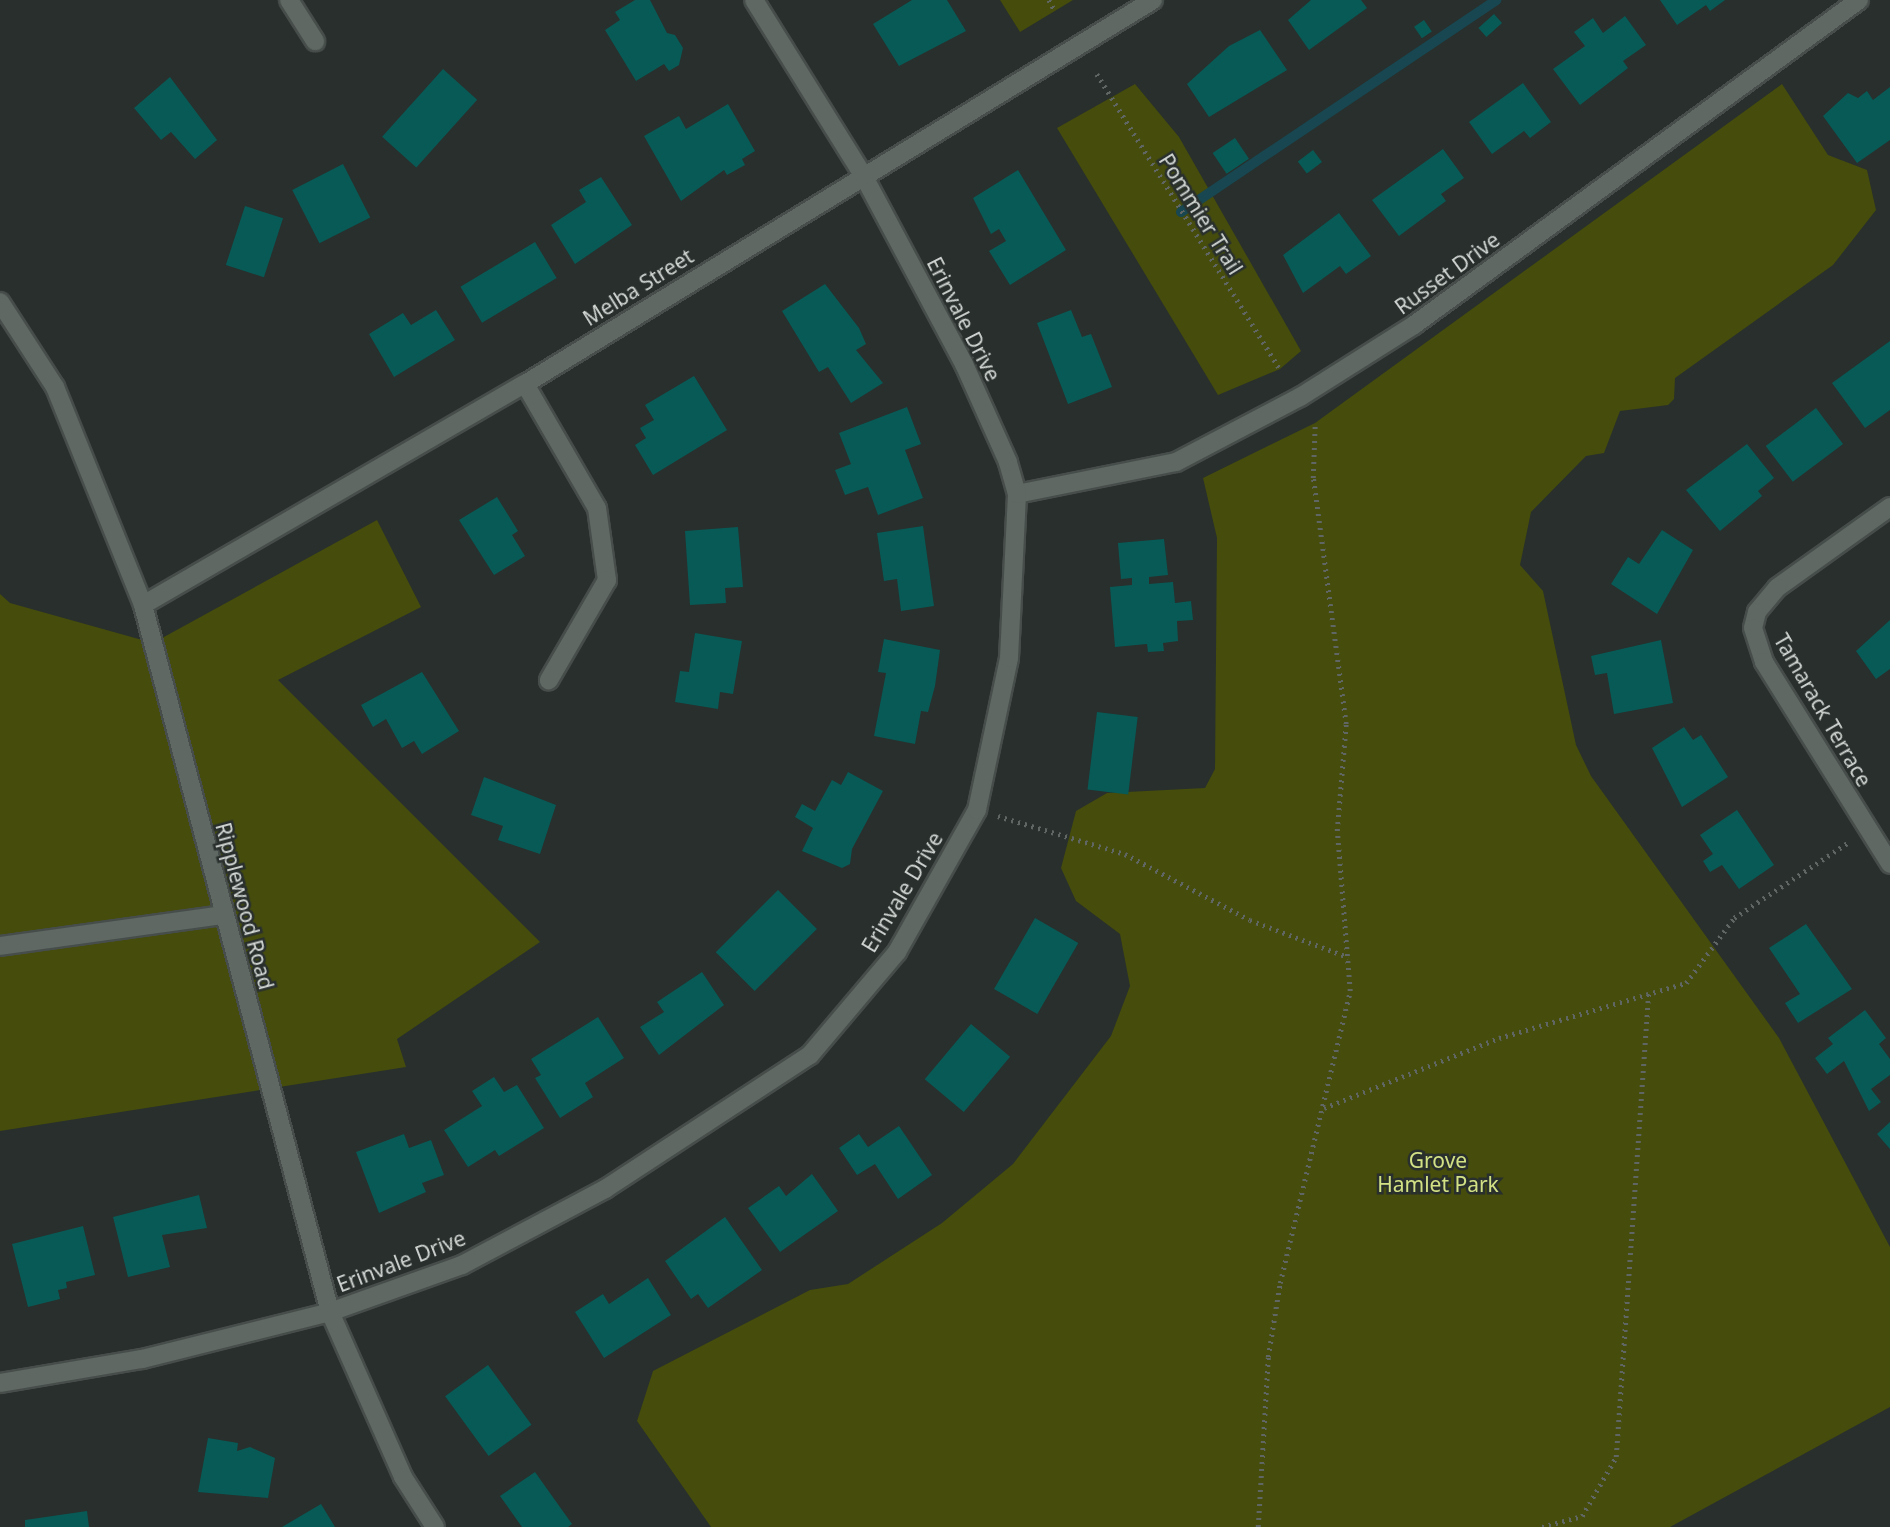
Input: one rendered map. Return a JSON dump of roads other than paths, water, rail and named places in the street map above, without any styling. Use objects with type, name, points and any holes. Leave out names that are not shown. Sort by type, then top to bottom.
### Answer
[{"type":"street","points":[[289,0],[315,41]]},
{"type":"street","name":"Erinvale Drive","points":[[0,1383],[142,1359],[330,1312],[462,1265],[605,1189],[810,1055],[897,952],[976,810],[1009,658],[1017,494],[1008,462],[964,363],[863,175],[754,0]]},
{"type":"street","name":"Melba Street","points":[[143,605],[525,384],[1153,0]]},
{"type":"street","name":"Russet Drive","points":[[1017,494],[1176,462],[1300,397],[1414,325],[1859,0]]},
{"type":"street","name":"Ripplewood Road","points":[[0,302],[55,387],[143,605],[330,1312],[403,1477],[435,1527]]},
{"type":"street","points":[[525,384],[597,508],[607,580],[549,680]]},
{"type":"street","name":"Tamarack Terrace","points":[[1890,507],[1771,594],[1753,628],[1764,662],[1890,864]]},
{"type":"street","points":[[0,946],[224,915]]},
{"type":"waterway","points":[[1181,212],[1496,0]]},
{"type":"park label","name":"Grove Hamlet Park","points":[[1438,1172]]}]
